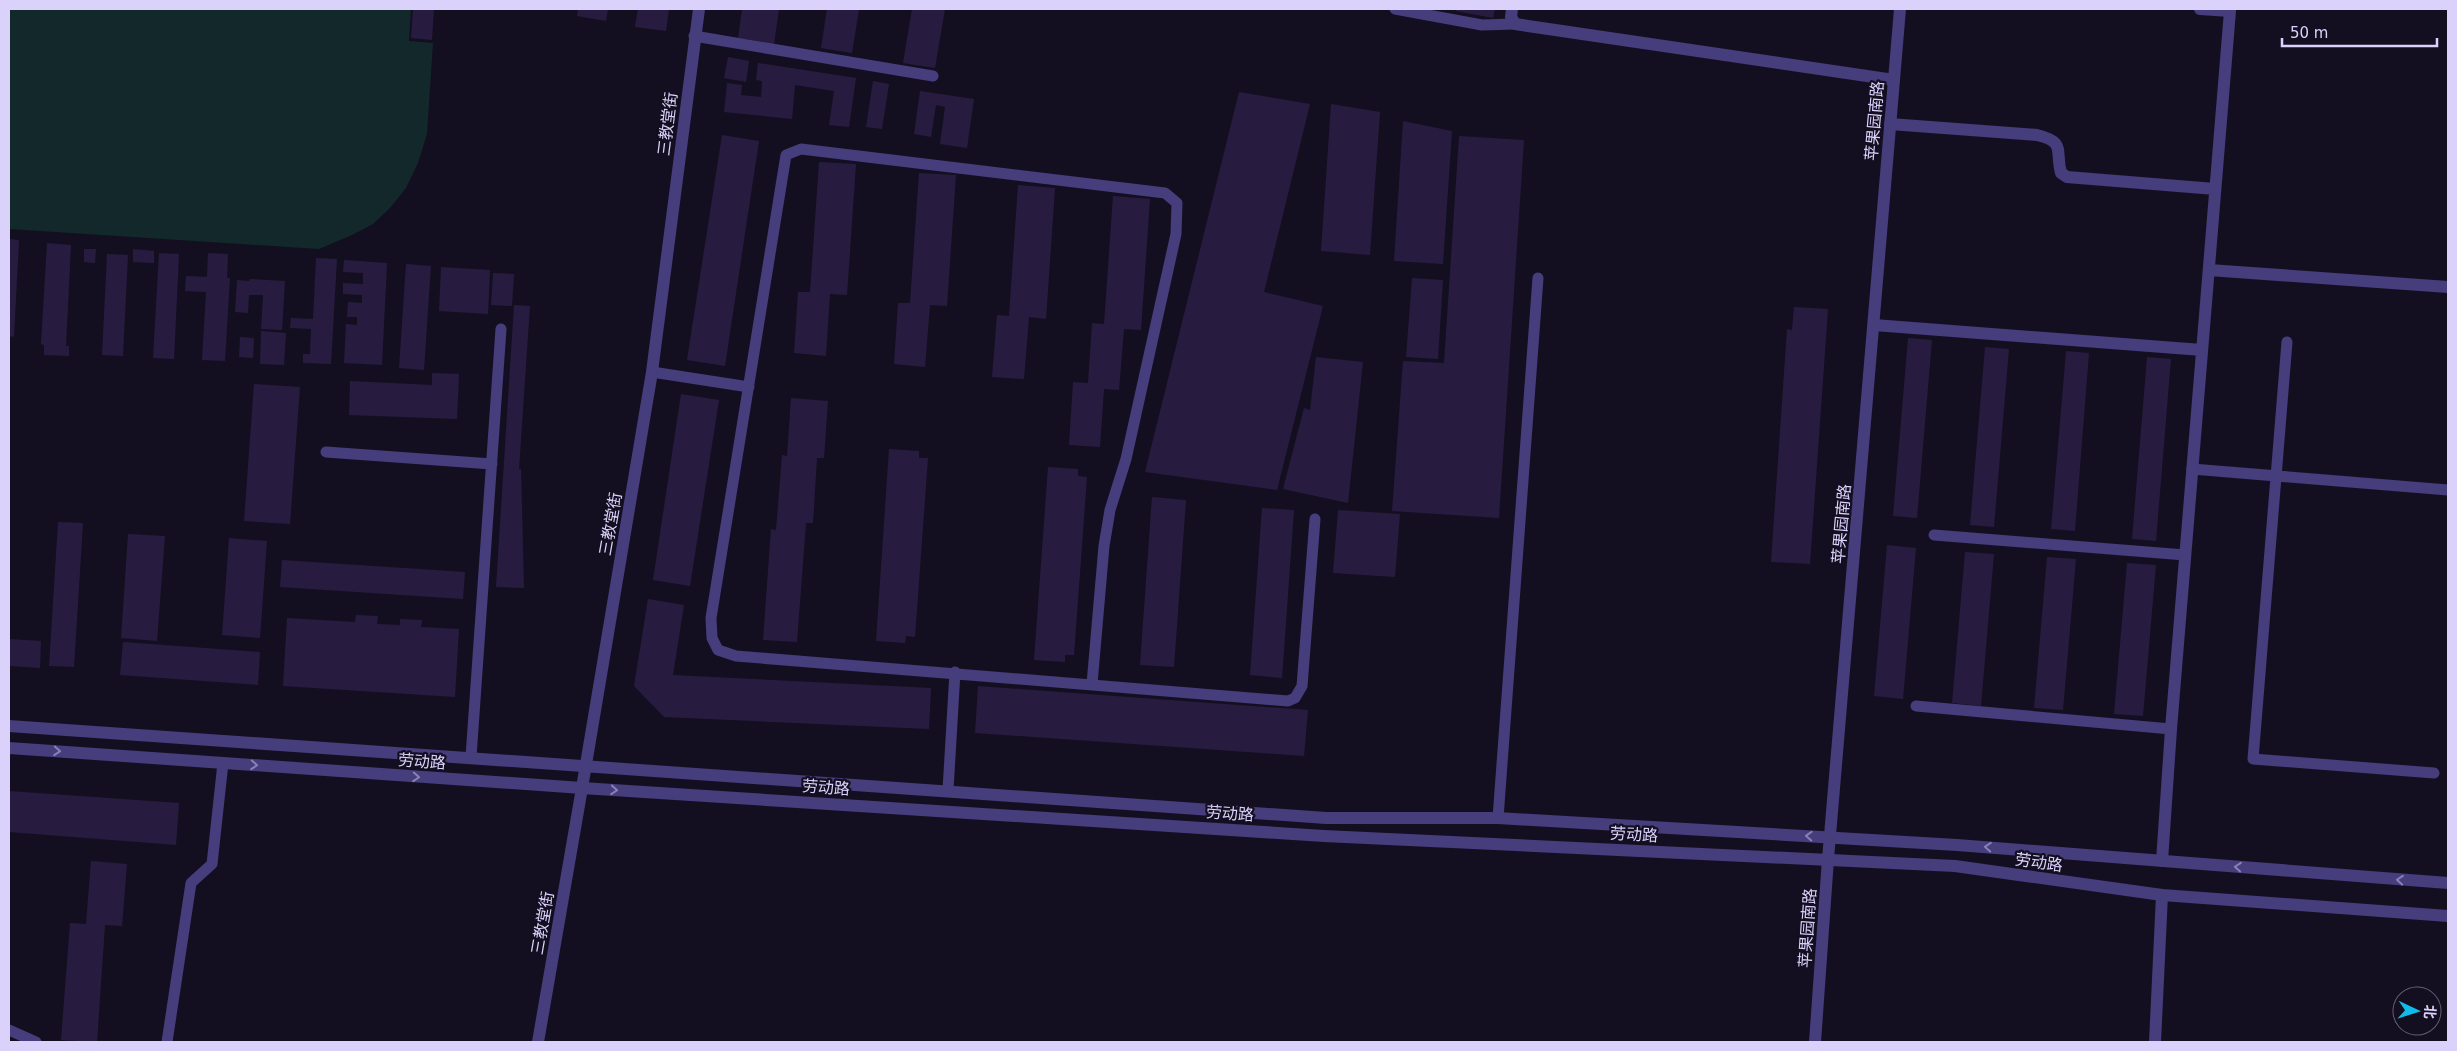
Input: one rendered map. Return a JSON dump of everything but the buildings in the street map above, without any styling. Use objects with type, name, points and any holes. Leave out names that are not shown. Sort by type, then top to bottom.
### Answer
[{"type":"street","name":"三教堂街","points":[[538,1042],[652,372],[699,9]]},
{"type":"street","points":[[1512,9],[1511,17],[1515,24],[1894,80]]},
{"type":"street","name":"苹果园南路","points":[[1815,1042],[1828,859],[1900,9]]},
{"type":"street","points":[[2162,861],[2171,729],[2230,11],[2200,9]]},
{"type":"street","points":[[1890,124],[2037,135],[2052,139],[2059,147],[2061,173],[2067,177],[2215,189]]},
{"type":"street","points":[[2209,270],[2448,287]]},
{"type":"street","points":[[1874,325],[2202,350]]},
{"type":"street","name":"劳动路","points":[[9,726],[948,790],[1326,818],[1498,818],[1830,837],[2448,883]]},
{"type":"street","name":"劳动路","points":[[9,748],[582,788],[1324,836],[1955,866],[2162,896],[2448,916]]},
{"type":"street","points":[[2155,1042],[2162,896]]},
{"type":"lane","points":[[1395,9],[1482,25],[1515,24]]},
{"type":"lane","points":[[694,36],[933,76]]},
{"type":"lane","points":[[1092,684],[1104,546],[1110,510],[1126,459],[1176,234],[1177,202],[1165,193],[801,149],[786,155],[711,618],[712,638],[718,650],[736,656],[955,672],[1092,684],[1288,701],[1295,698],[1302,686],[1315,519]]},
{"type":"lane","points":[[1498,818],[1538,278]]},
{"type":"lane","points":[[472,757],[501,329]]},
{"type":"lane","points":[[2287,342],[2253,759],[2434,773]]},
{"type":"lane","points":[[652,372],[749,387]]},
{"type":"lane","points":[[326,452],[492,464]]},
{"type":"lane","points":[[2192,469],[2448,490]]},
{"type":"lane","points":[[1934,535],[2185,555]]},
{"type":"lane","points":[[948,790],[955,672]]},
{"type":"lane","points":[[1916,706],[2171,729]]},
{"type":"lane","points":[[167,1042],[191,883],[212,864],[223,763]]},
{"type":"lane","points":[[9,1030],[36,1042]]},
{"type":"green space","points":[[9,9],[411,9],[409,41],[433,43],[427,134],[418,163],[406,188],[390,208],[373,224],[319,249],[9,229]]}]
